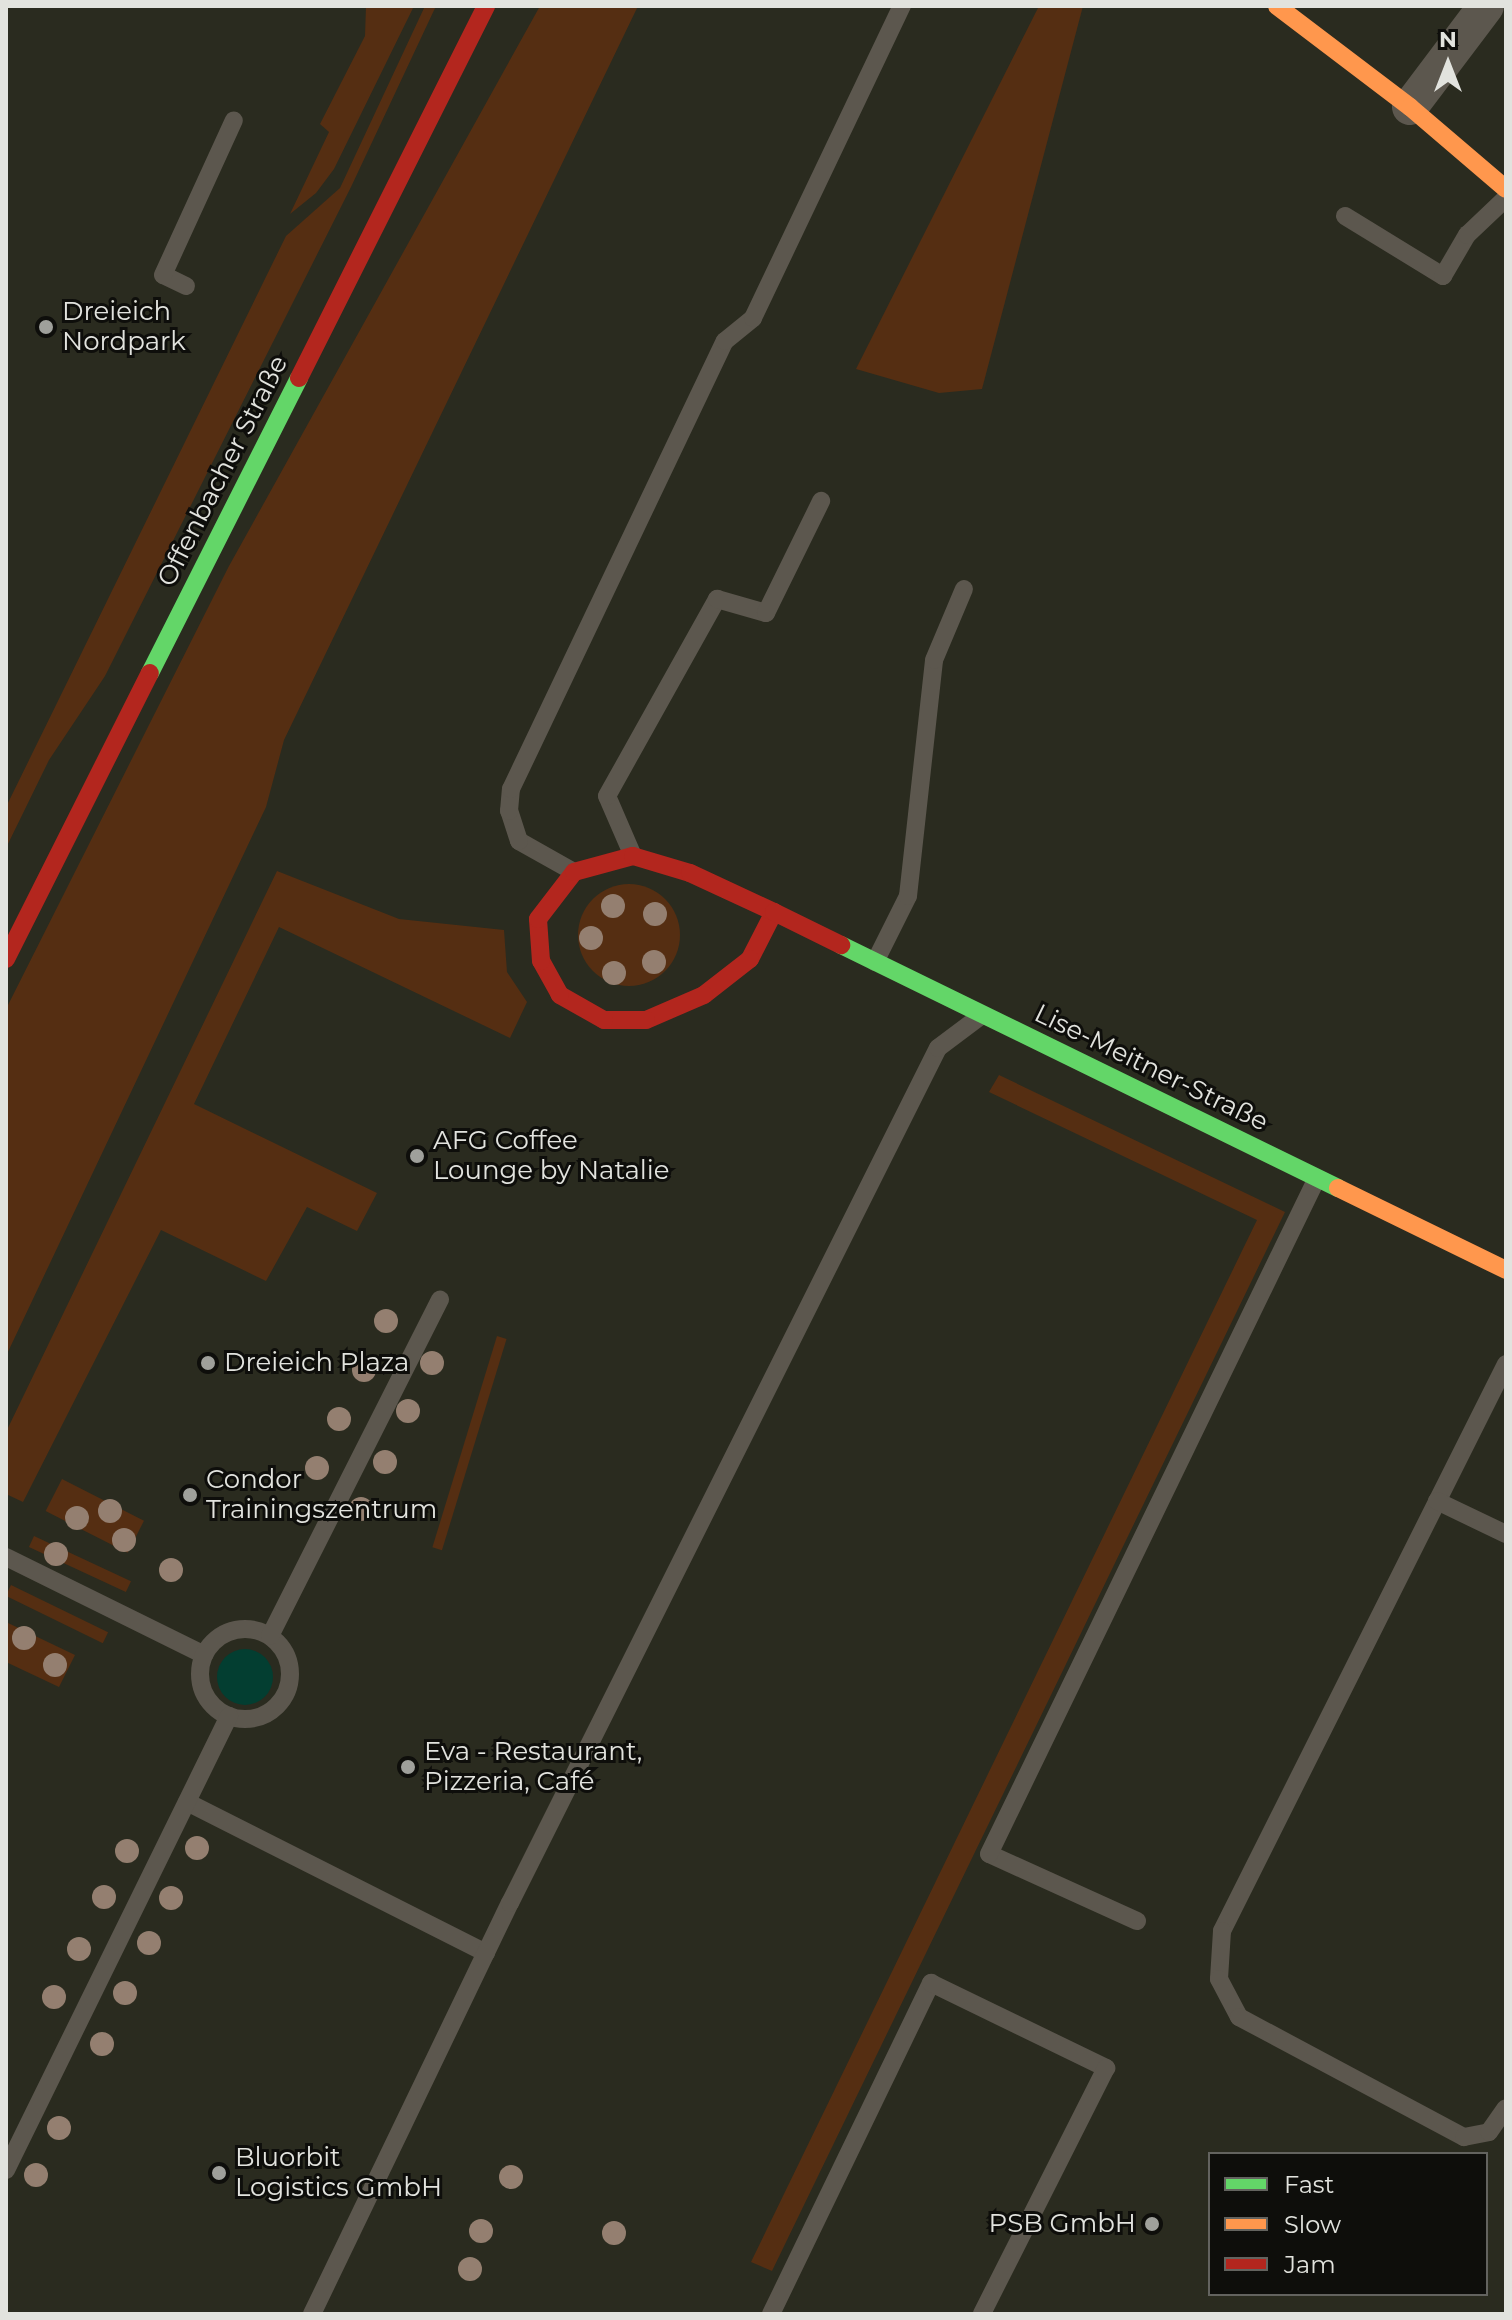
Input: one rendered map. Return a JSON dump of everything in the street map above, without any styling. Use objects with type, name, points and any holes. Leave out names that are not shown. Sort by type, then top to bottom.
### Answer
[{"type":"street","name":"Offenbacher Straße","points":[[6,959],[486,6]]},
{"type":"street","points":[[1277,6],[1410,107],[1506,189]]},
{"type":"street","points":[[1410,107],[1486,6]]},
{"type":"street","points":[[633,856],[574,872],[538,919],[541,961],[560,995],[604,1020],[646,1020],[704,995],[750,959],[774,912]]},
{"type":"street","name":"Lise-Meitner-Straße","points":[[633,856],[690,873],[774,912],[1506,1270]]},
{"type":"lane","points":[[574,872],[519,841],[509,811],[511,789],[725,341],[753,318],[902,6]]},
{"type":"lane","points":[[186,286],[163,275],[234,120]]},
{"type":"lane","points":[[1345,216],[1443,276],[1467,235],[1506,198]]},
{"type":"lane","points":[[633,856],[607,796],[717,599],[766,613],[821,501]]},
{"type":"lane","points":[[875,962],[908,896],[934,660],[964,589]]},
{"type":"lane","points":[[312,2314],[486,1953],[938,1048],[982,1015]]},
{"type":"lane","points":[[1137,1921],[989,1854],[1317,1178]]},
{"type":"lane","points":[[270,1636],[440,1299]]},
{"type":"lane","points":[[1506,1364],[1222,1931],[1219,1979],[1239,2017],[1464,2137],[1489,2132],[1506,2108]]},
{"type":"lane","points":[[1437,1501],[1506,1534]]},
{"type":"lane","points":[[6,1557],[204,1655]]},
{"type":"lane","points":[[256,1629],[270,1636],[289,1660],[288,1690],[269,1713],[255,1719],[229,1716],[205,1695],[200,1668],[204,1655],[225,1633],[256,1629]]},
{"type":"lane","points":[[6,2170],[229,1716]]},
{"type":"lane","points":[[187,1802],[486,1953]]},
{"type":"lane","points":[[771,2314],[931,1983],[1106,2068],[982,2314]]},
{"type":"shaded area","points":[[6,6],[1506,6],[1506,2314],[6,2314]]},
{"type":"shaded area","points":[[366,6],[414,6],[334,169],[316,193],[290,214],[329,132],[320,124],[365,36]]},
{"type":"shaded area","points":[[425,6],[436,6],[351,187],[105,676],[49,760],[6,848],[6,807],[286,236],[340,188]]},
{"type":"shaded area","points":[[540,6],[638,6],[284,740],[266,807],[6,1356],[6,1009],[229,566]]},
{"type":"shaded area","points":[[1039,6],[1083,6],[982,389],[939,393],[856,369]]},
{"type":"shaded area","points":[[277,871],[399,919],[504,930],[507,972],[527,1002],[510,1038],[279,927],[194,1104],[377,1193],[357,1231],[307,1207],[266,1281],[161,1230],[23,1502],[6,1494],[6,1432]]},
{"type":"shaded area","points":[[629,884],[648,888],[665,899],[676,916],[680,935],[676,954],[665,971],[648,982],[629,986],[610,982],[593,971],[582,954],[578,935],[582,916],[593,899],[610,888]]},
{"type":"shaded area","points":[[999,1075],[1285,1212],[772,2271],[751,2262],[1257,1220],[989,1092]]},
{"type":"shaded area","points":[[497,1336],[507,1339],[442,1550],[432,1547]]},
{"type":"shaded area","points":[[62,1479],[144,1521],[128,1553],[46,1511]]},
{"type":"shaded area","points":[[34,1536],[131,1581],[126,1592],[29,1547]]},
{"type":"shaded area","points":[[11,1585],[108,1632],[103,1643],[6,1596]]},
{"type":"shaded area","points":[[6,1622],[75,1655],[59,1687],[6,1662]]},
{"type":"shaded area","points":[[245,1649],[265,1657],[273,1677],[265,1697],[245,1705],[225,1697],[217,1677],[225,1657]]},
{"type":"traffic: fast","points":[[150,673],[299,378]]},
{"type":"traffic: fast","points":[[841,945],[1338,1188]]},
{"type":"traffic: slow","points":[[1277,6],[1410,107],[1506,189]]},
{"type":"traffic: slow","points":[[1338,1188],[1506,1270]]},
{"type":"traffic: jam","points":[[299,378],[486,6]]},
{"type":"traffic: jam","points":[[6,959],[150,673]]},
{"type":"traffic: jam","points":[[774,912],[750,959],[704,995],[646,1020],[604,1020],[560,995],[541,961],[538,919],[574,872],[633,856],[690,873],[774,912],[841,945]]},
{"type":"place","name":"Dreieich Nordpark","points":[[46,327]]},
{"type":"place","name":"AFG Coffee Lounge by Natalie","points":[[417,1156]]},
{"type":"place","name":"Dreieich Plaza","points":[[208,1363]]},
{"type":"place","name":"Condor Trainingszentrum","points":[[190,1495]]},
{"type":"place","name":"Eva - Restaurant, Pizzeria, Café","points":[[408,1767]]},
{"type":"place","name":"Bluorbit Logistics GmbH","points":[[219,2173]]},
{"type":"place","name":"PSB GmbH","points":[[1152,2224]]}]
